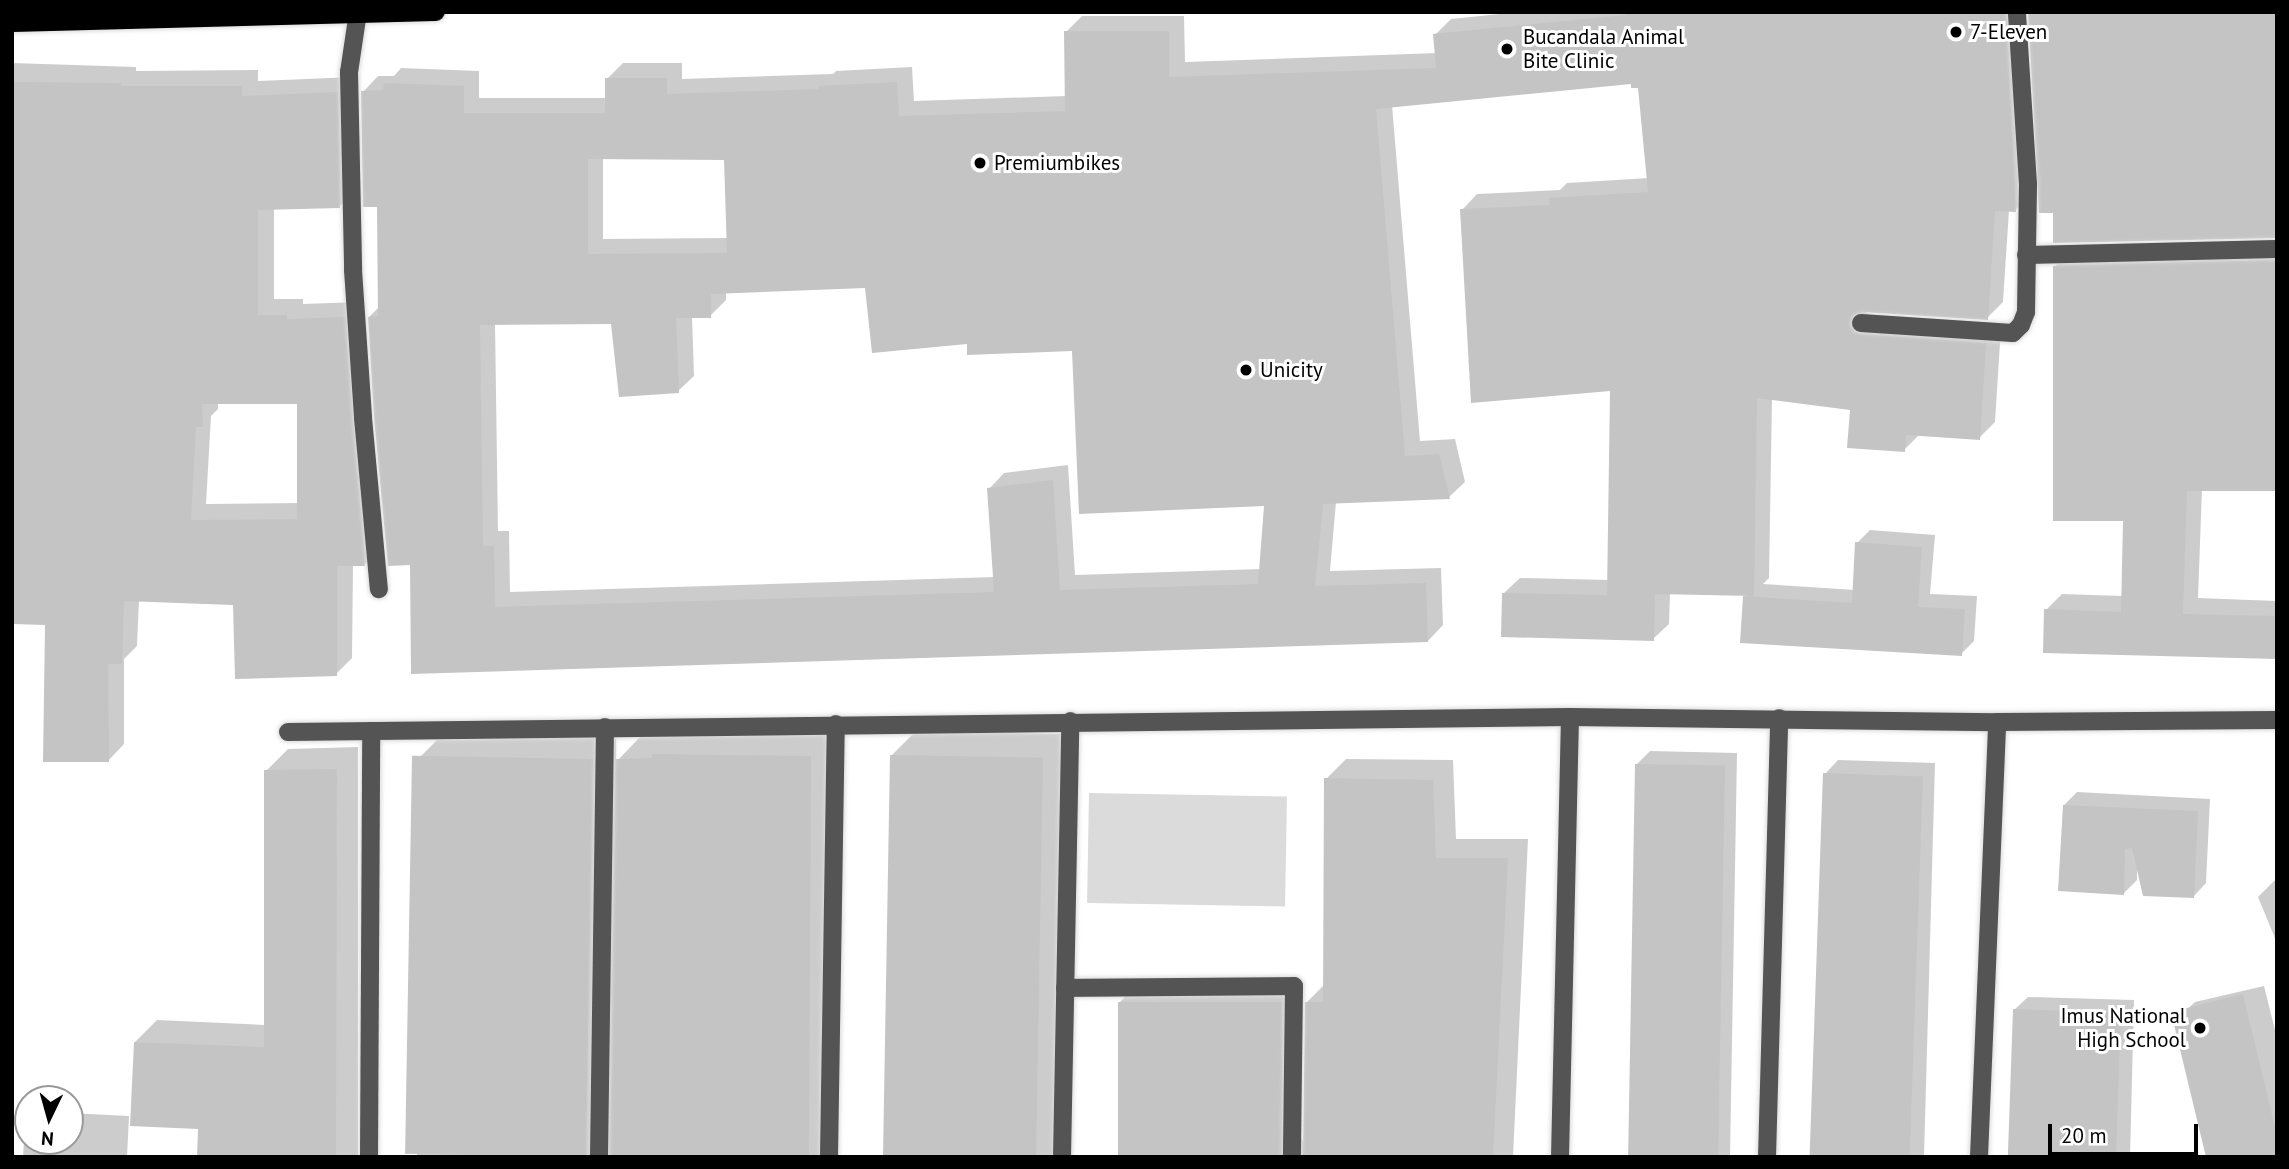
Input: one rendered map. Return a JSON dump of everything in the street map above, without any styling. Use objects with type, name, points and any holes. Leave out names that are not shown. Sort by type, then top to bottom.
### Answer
[{"type":"main road","points":[[12,23],[436,12]]},
{"type":"street","points":[[1861,323],[2013,332],[2021,325],[2026,312],[2028,184],[2017,12]]},
{"type":"street","points":[[358,14],[349,72],[353,271],[379,589]]},
{"type":"street","points":[[2026,255],[2277,248]]},
{"type":"street","points":[[1560,1157],[1570,717]]},
{"type":"street","points":[[288,732],[1570,717],[1997,723],[2277,720]]},
{"type":"street","points":[[1767,1157],[1779,718]]},
{"type":"street","points":[[1062,1157],[1070,721]]},
{"type":"street","points":[[1979,1157],[1997,723]]},
{"type":"street","points":[[829,1157],[836,724]]},
{"type":"street","points":[[599,1157],[605,727]]},
{"type":"street","points":[[369,1157],[371,731]]},
{"type":"street","points":[[1065,988],[1294,986],[1292,1157]]},
{"type":"shaded area","points":[[1089,793],[1287,796],[1285,906],[1087,903]]},
{"type":"building","points":[[1626,12],[2006,12],[2016,212],[1995,211],[1988,320],[1862,312],[1852,316],[1850,323],[1854,332],[1860,334],[1986,343],[1980,440],[1906,435],[1905,452],[1847,448],[1850,410],[1757,398],[1754,596],[1655,594],[1654,641],[1501,637],[1502,593],[1607,595],[1610,391],[1471,403],[1460,209],[1550,205],[1549,198],[1648,192],[1638,88],[1631,88],[1631,84],[1376,109],[1405,456],[1439,454],[1450,499],[1323,504],[1315,586],[1426,583],[1428,642],[411,674],[410,565],[388,566],[374,417],[368,317],[378,316],[377,207],[363,207],[361,91],[383,90],[384,83],[464,86],[464,113],[605,113],[605,78],[667,78],[667,94],[819,89],[819,86],[897,82],[899,116],[1065,111],[1064,31],[1169,31],[1169,77],[1436,68],[1433,34],[1626,15]],"holes":[[[588,159],[724,160],[727,253],[588,254]],[[865,288],[872,353],[967,344],[967,355],[1072,351],[1079,514],[1264,506],[1258,584],[1060,590],[1053,480],[987,488],[994,592],[495,607],[494,546],[483,546],[480,325],[611,324],[619,397],[679,393],[676,318],[711,318],[711,294]]]},
{"type":"building","points":[[2028,12],[2277,12],[2277,238],[2053,243],[2053,213],[2039,213]]},
{"type":"building","points":[[12,82],[121,83],[121,86],[242,86],[242,96],[338,92],[340,208],[258,210],[258,315],[287,315],[287,319],[345,317],[365,566],[337,566],[337,676],[235,679],[233,605],[124,601],[122,664],[108,664],[109,762],[43,762],[45,625],[12,624]],"holes":[[[202,404],[297,404],[297,519],[191,520],[196,427],[203,427]]]},
{"type":"building","points":[[2277,260],[2277,491],[2187,491],[2183,614],[2277,616],[2277,659],[2043,653],[2044,609],[2121,612],[2123,521],[2053,521],[2053,266]]},
{"type":"building","points":[[1855,542],[1922,547],[1918,607],[1965,609],[1962,656],[1740,643],[1743,596],[1852,603]]},
{"type":"building","points":[[652,754],[811,756],[809,1157],[610,1157],[616,759],[652,758]]},
{"type":"building","points":[[890,755],[1043,758],[1036,1157],[883,1157]]},
{"type":"building","points":[[412,756],[593,759],[586,1157],[405,1154]]},
{"type":"building","points":[[1635,764],[1725,766],[1718,1157],[1628,1157]]},
{"type":"building","points":[[337,769],[336,1157],[197,1157],[198,1129],[130,1126],[134,1042],[264,1047],[264,770]]},
{"type":"building","points":[[1823,773],[1923,776],[1910,1157],[1810,1157]]},
{"type":"building","points":[[1324,778],[1433,780],[1436,858],[1508,858],[1493,1157],[1303,1157],[1305,1002],[1323,1002]]},
{"type":"building","points":[[2063,805],[2198,811],[2194,898],[2143,896],[2132,848],[2125,849],[2124,895],[2058,891]]},
{"type":"building","points":[[2243,994],[2277,1136],[2277,1157],[2206,1157],[2171,1012]]},
{"type":"building","points":[[1118,1002],[1282,1002],[1282,1157],[1118,1157]]},
{"type":"building","points":[[2013,1009],[2121,1013],[2116,1157],[2008,1157]]},
{"type":"place","name":"7-Eleven","points":[[1956,32]]},
{"type":"place","name":"Bucandala Animal Bite Clinic","points":[[1507,49]]},
{"type":"place","name":"Premiumbikes","points":[[980,163]]},
{"type":"place","name":"Unicity","points":[[1246,370]]},
{"type":"place","name":"Imus National High School","points":[[2200,1028]]}]
